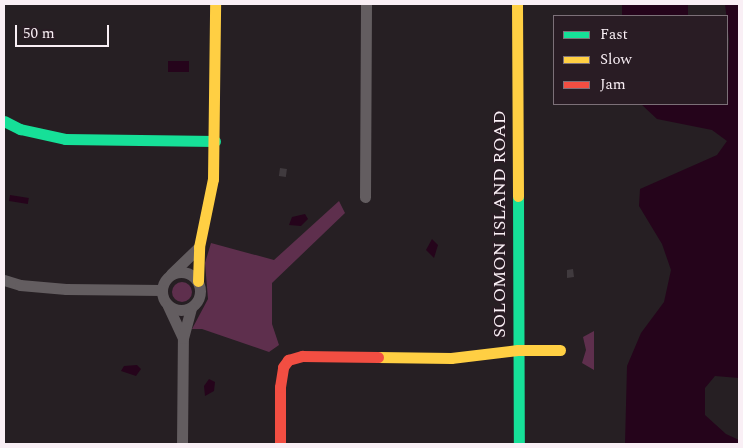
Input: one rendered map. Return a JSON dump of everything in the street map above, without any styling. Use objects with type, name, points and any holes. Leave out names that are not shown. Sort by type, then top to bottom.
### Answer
[{"type":"street","points":[[182,444],[183,338],[191,308],[199,298],[199,247],[213,179],[215,141],[215,4]]},
{"type":"street","points":[[365,197],[366,4]]},
{"type":"street","name":"SOLOMON ISLAND ROAD","points":[[517,4],[519,444]]},
{"type":"street","points":[[4,121],[20,129],[66,139],[215,141]]},
{"type":"street","points":[[183,338],[162,290],[167,278],[199,247]]},
{"type":"street","points":[[167,278],[177,272],[186,272],[198,281]]},
{"type":"street","points":[[4,280],[66,289],[162,290]]},
{"type":"street","points":[[168,305],[179,310],[191,308]]},
{"type":"street","points":[[280,444],[280,387],[283,368],[288,360],[302,356],[451,358],[518,350],[560,350]]},
{"type":"shaded area","points":[[622,4],[688,4],[688,15],[622,15]]},
{"type":"shaded area","points":[[725,4],[739,4],[739,378],[715,376],[705,388],[705,415],[726,434],[739,440],[739,444],[625,444],[627,366],[641,333],[664,302],[671,270],[662,244],[639,206],[640,189],[717,155],[727,141],[712,130],[657,119],[642,105],[728,105],[729,39],[728,15],[726,15]]},
{"type":"shaded area","points":[[168,61],[189,61],[189,72],[168,72]]},
{"type":"shaded area","points":[[10,195],[29,198],[28,204],[9,201]]},
{"type":"shaded area","points":[[339,201],[345,213],[272,283],[272,324],[279,345],[269,352],[202,329],[192,329],[208,299],[205,263],[211,243],[274,260]]},
{"type":"shaded area","points":[[305,214],[308,219],[301,226],[289,225],[292,217]]},
{"type":"shaded area","points":[[432,239],[438,245],[434,258],[426,250]]},
{"type":"shaded area","points":[[182,282],[189,285],[192,292],[189,299],[182,302],[175,299],[172,292],[175,285]]},
{"type":"shaded area","points":[[594,331],[594,370],[582,363],[586,350],[583,337]]},
{"type":"shaded area","points":[[137,365],[141,369],[136,376],[121,371],[124,366]]},
{"type":"shaded area","points":[[209,379],[215,382],[214,391],[205,396],[204,386]]},
{"type":"building","points":[[280,168],[287,169],[286,177],[279,176]]},
{"type":"building","points":[[573,269],[574,277],[567,278],[567,270]]},
{"type":"traffic: fast","points":[[4,121],[20,129],[65,139],[215,141]]},
{"type":"traffic: fast","points":[[518,196],[519,444]]},
{"type":"traffic: slow","points":[[198,281],[199,247],[213,179],[215,4]]},
{"type":"traffic: slow","points":[[517,4],[518,196]]},
{"type":"traffic: slow","points":[[378,357],[451,358],[518,350],[560,350]]},
{"type":"traffic: jam","points":[[280,444],[280,387],[283,367],[288,360],[302,356],[378,357]]}]
